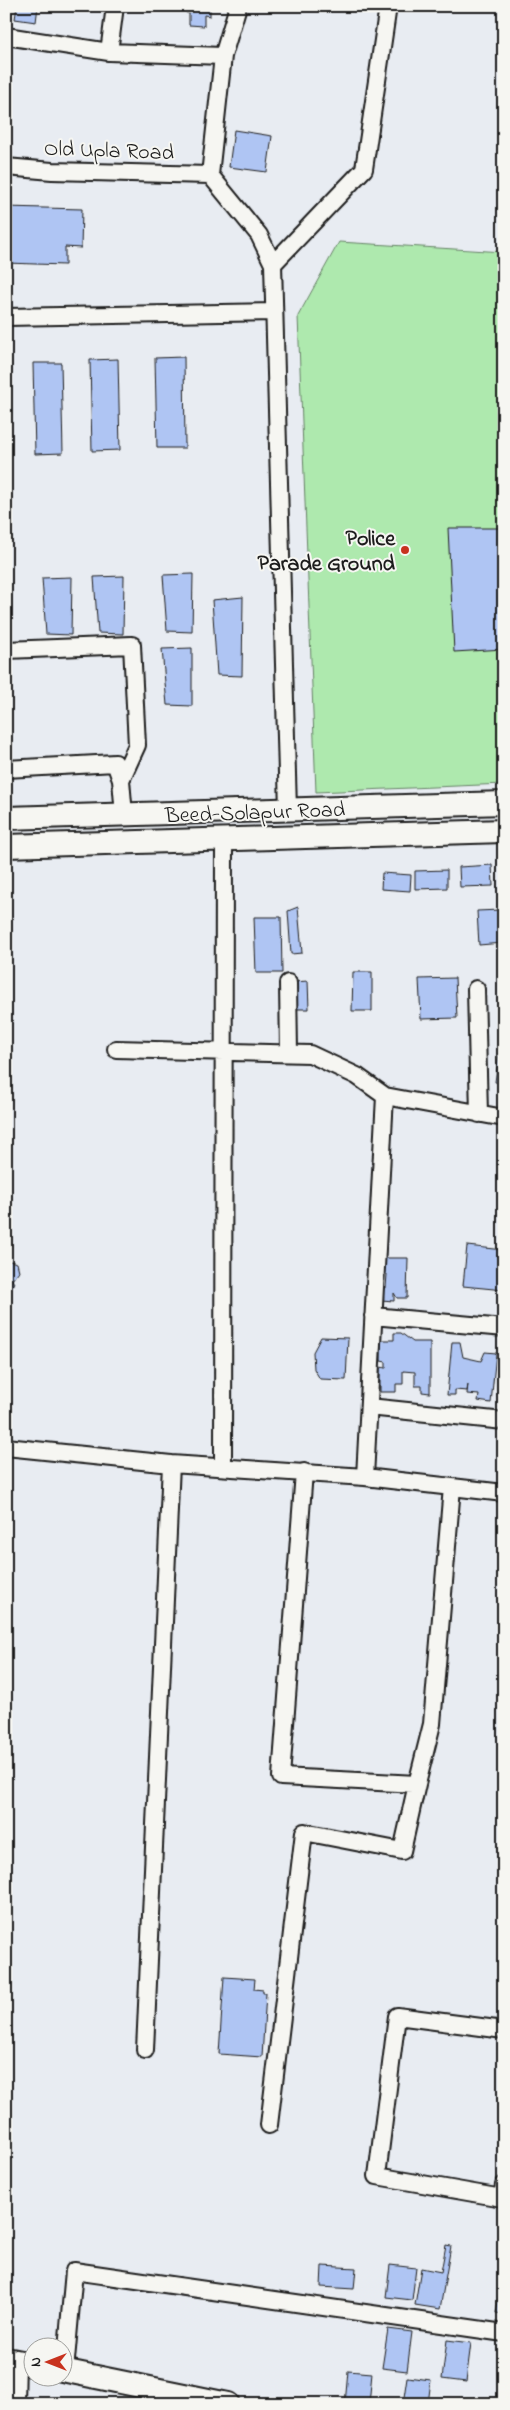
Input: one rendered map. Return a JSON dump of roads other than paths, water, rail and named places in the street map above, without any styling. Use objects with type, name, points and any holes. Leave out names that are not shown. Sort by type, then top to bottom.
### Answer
[{"type":"main road","name":"Beed-Solapur Road","points":[[6,818],[504,803]]},
{"type":"main road","name":"Beed-Solapur Road","points":[[6,846],[504,831]]},
{"type":"main road","points":[[72,2372],[228,2404]]},
{"type":"street","points":[[109,52],[115,6]]},
{"type":"street","points":[[238,6],[223,56],[210,175],[259,236],[272,264],[288,810]]},
{"type":"street","points":[[272,264],[364,169],[388,6]]},
{"type":"street","points":[[6,36],[109,52],[223,56]]},
{"type":"street","name":"Old Upla Road","points":[[6,167],[52,171],[210,175]]},
{"type":"street","points":[[6,317],[274,312]]},
{"type":"street","points":[[6,650],[132,645],[137,745],[121,780]]},
{"type":"street","points":[[6,769],[115,763],[121,780],[124,815]]},
{"type":"street","points":[[223,1467],[224,839]]},
{"type":"street","points":[[288,983],[289,1053]]},
{"type":"street","points":[[476,989],[478,1114]]},
{"type":"street","points":[[116,1050],[310,1054],[357,1076],[385,1096],[504,1118]]},
{"type":"street","points":[[365,1476],[385,1096]]},
{"type":"street","points":[[373,1316],[504,1328]]},
{"type":"street","points":[[369,1407],[504,1421]]},
{"type":"street","points":[[6,1447],[171,1464],[365,1476],[504,1493]]},
{"type":"street","points":[[145,2050],[171,1464]]},
{"type":"street","points":[[304,1472],[281,1778],[418,1784]]},
{"type":"street","points":[[269,2125],[304,1832],[402,1850],[432,1724],[452,1487]]},
{"type":"street","points":[[504,2030],[397,2016],[377,2176],[502,2198],[504,2185]]},
{"type":"street","points":[[67,2338],[74,2270],[504,2333]]},
{"type":"street","points":[[16,2404],[18,2361]]},
{"type":"place","name":"Police Parade Ground","points":[[405,550]]}]
